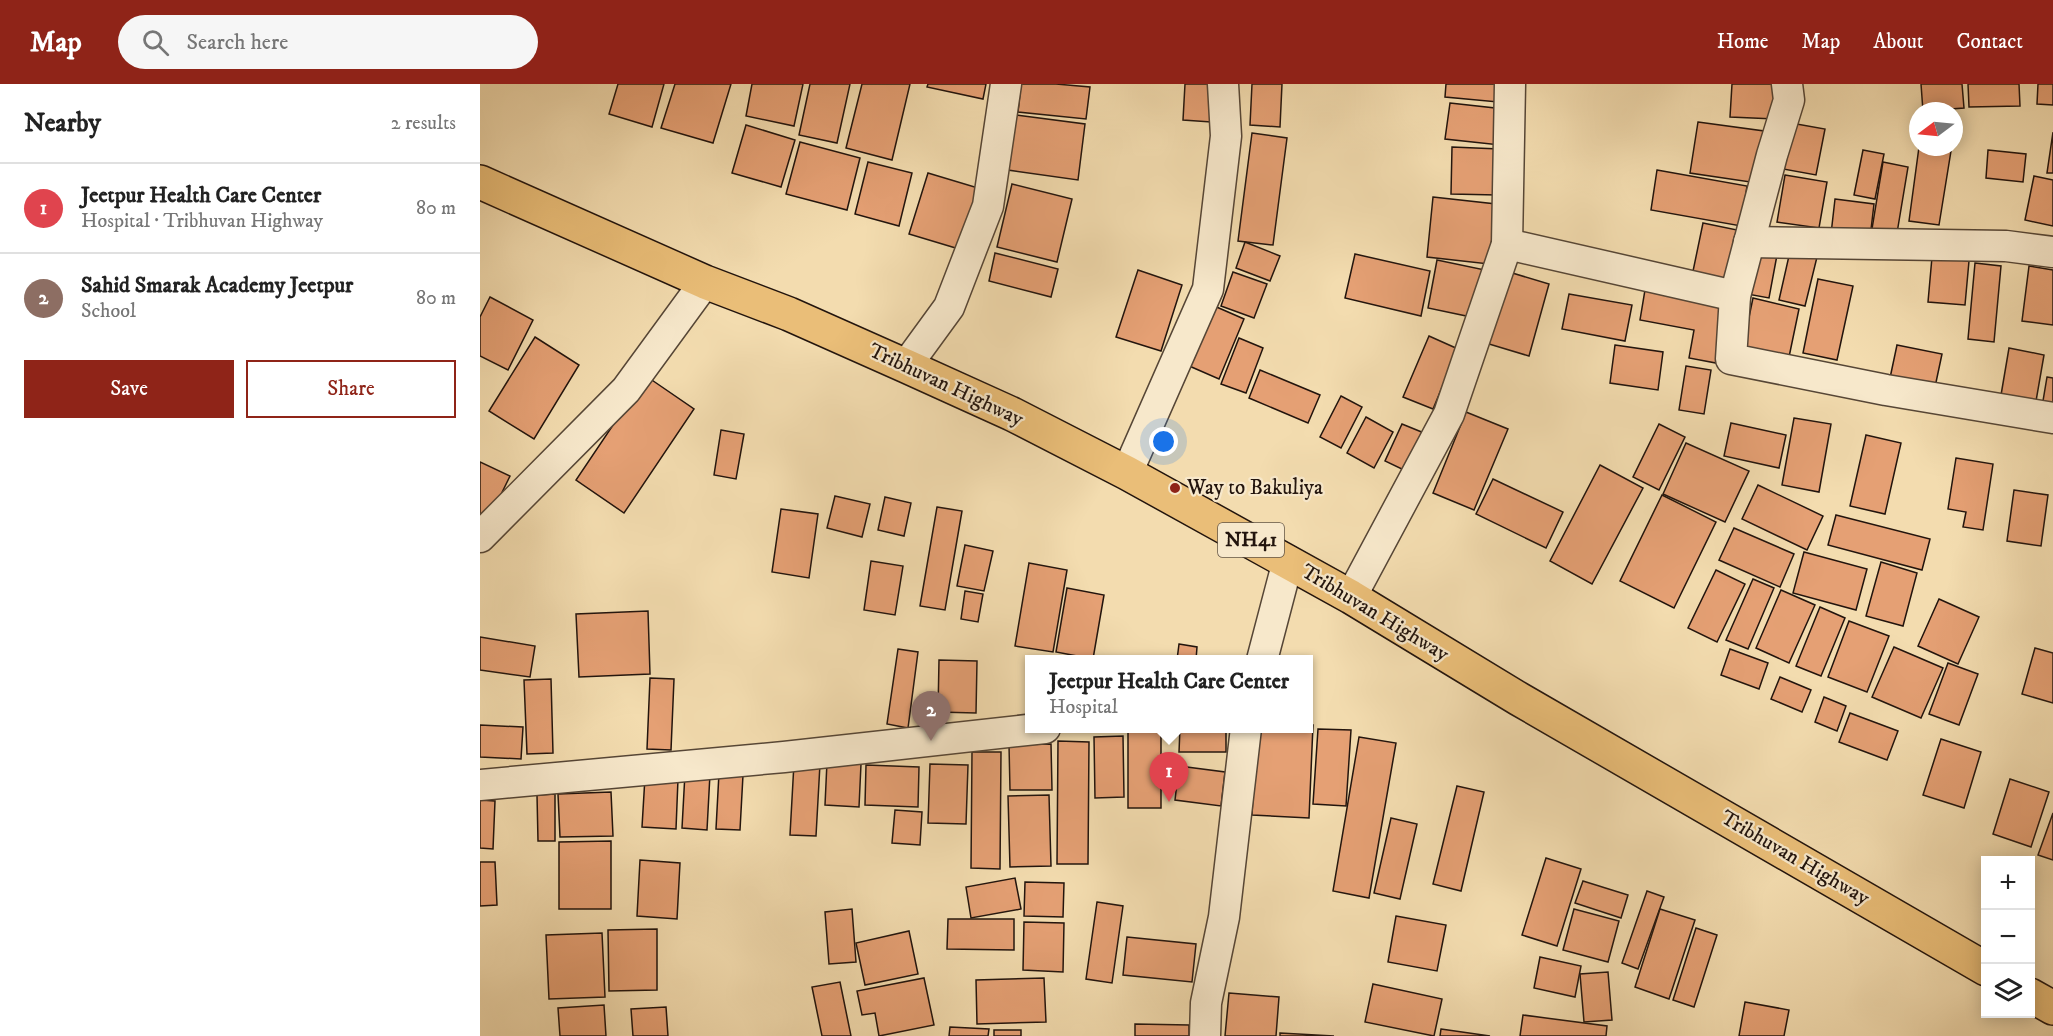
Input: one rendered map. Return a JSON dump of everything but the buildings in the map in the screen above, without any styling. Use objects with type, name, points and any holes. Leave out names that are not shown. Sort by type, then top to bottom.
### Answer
[{"type":"highway","name":"Tribhuvan Highway","points":[[480,182],[705,282],[789,314],[906,366],[1012,414],[1127,473],[1351,597],[1519,699],[1981,966]]},
{"type":"highway","points":[[2035,997],[2053,1008]]},
{"type":"street","points":[[906,366],[949,307],[988,206],[1006,84]]},
{"type":"street","points":[[1127,473],[1208,289],[1226,136],[1223,84]]},
{"type":"street","points":[[1351,597],[1449,414],[1506,244],[1510,84]]},
{"type":"street","points":[[1787,84],[1789,100],[1735,296],[1731,359],[1886,390],[2053,418]]},
{"type":"street","points":[[1749,242],[2006,246],[2053,252]]},
{"type":"street","points":[[1506,244],[1735,296]]},
{"type":"street","points":[[480,537],[626,390],[705,282]]},
{"type":"street","points":[[1263,655],[1288,561]]},
{"type":"street","points":[[480,785],[784,757],[1025,731]]},
{"type":"street","points":[[1205,1036],[1206,1003],[1224,917],[1246,733]]},
{"type":"place","name":"Way to Bakuliya","points":[[1175,488]]},
{"type":"place","name":"Sahid Smarak Academy Jeetpur","points":[[931,741]]},
{"type":"place","name":"Jeetpur Health Care Center","points":[[1169,802]]}]
